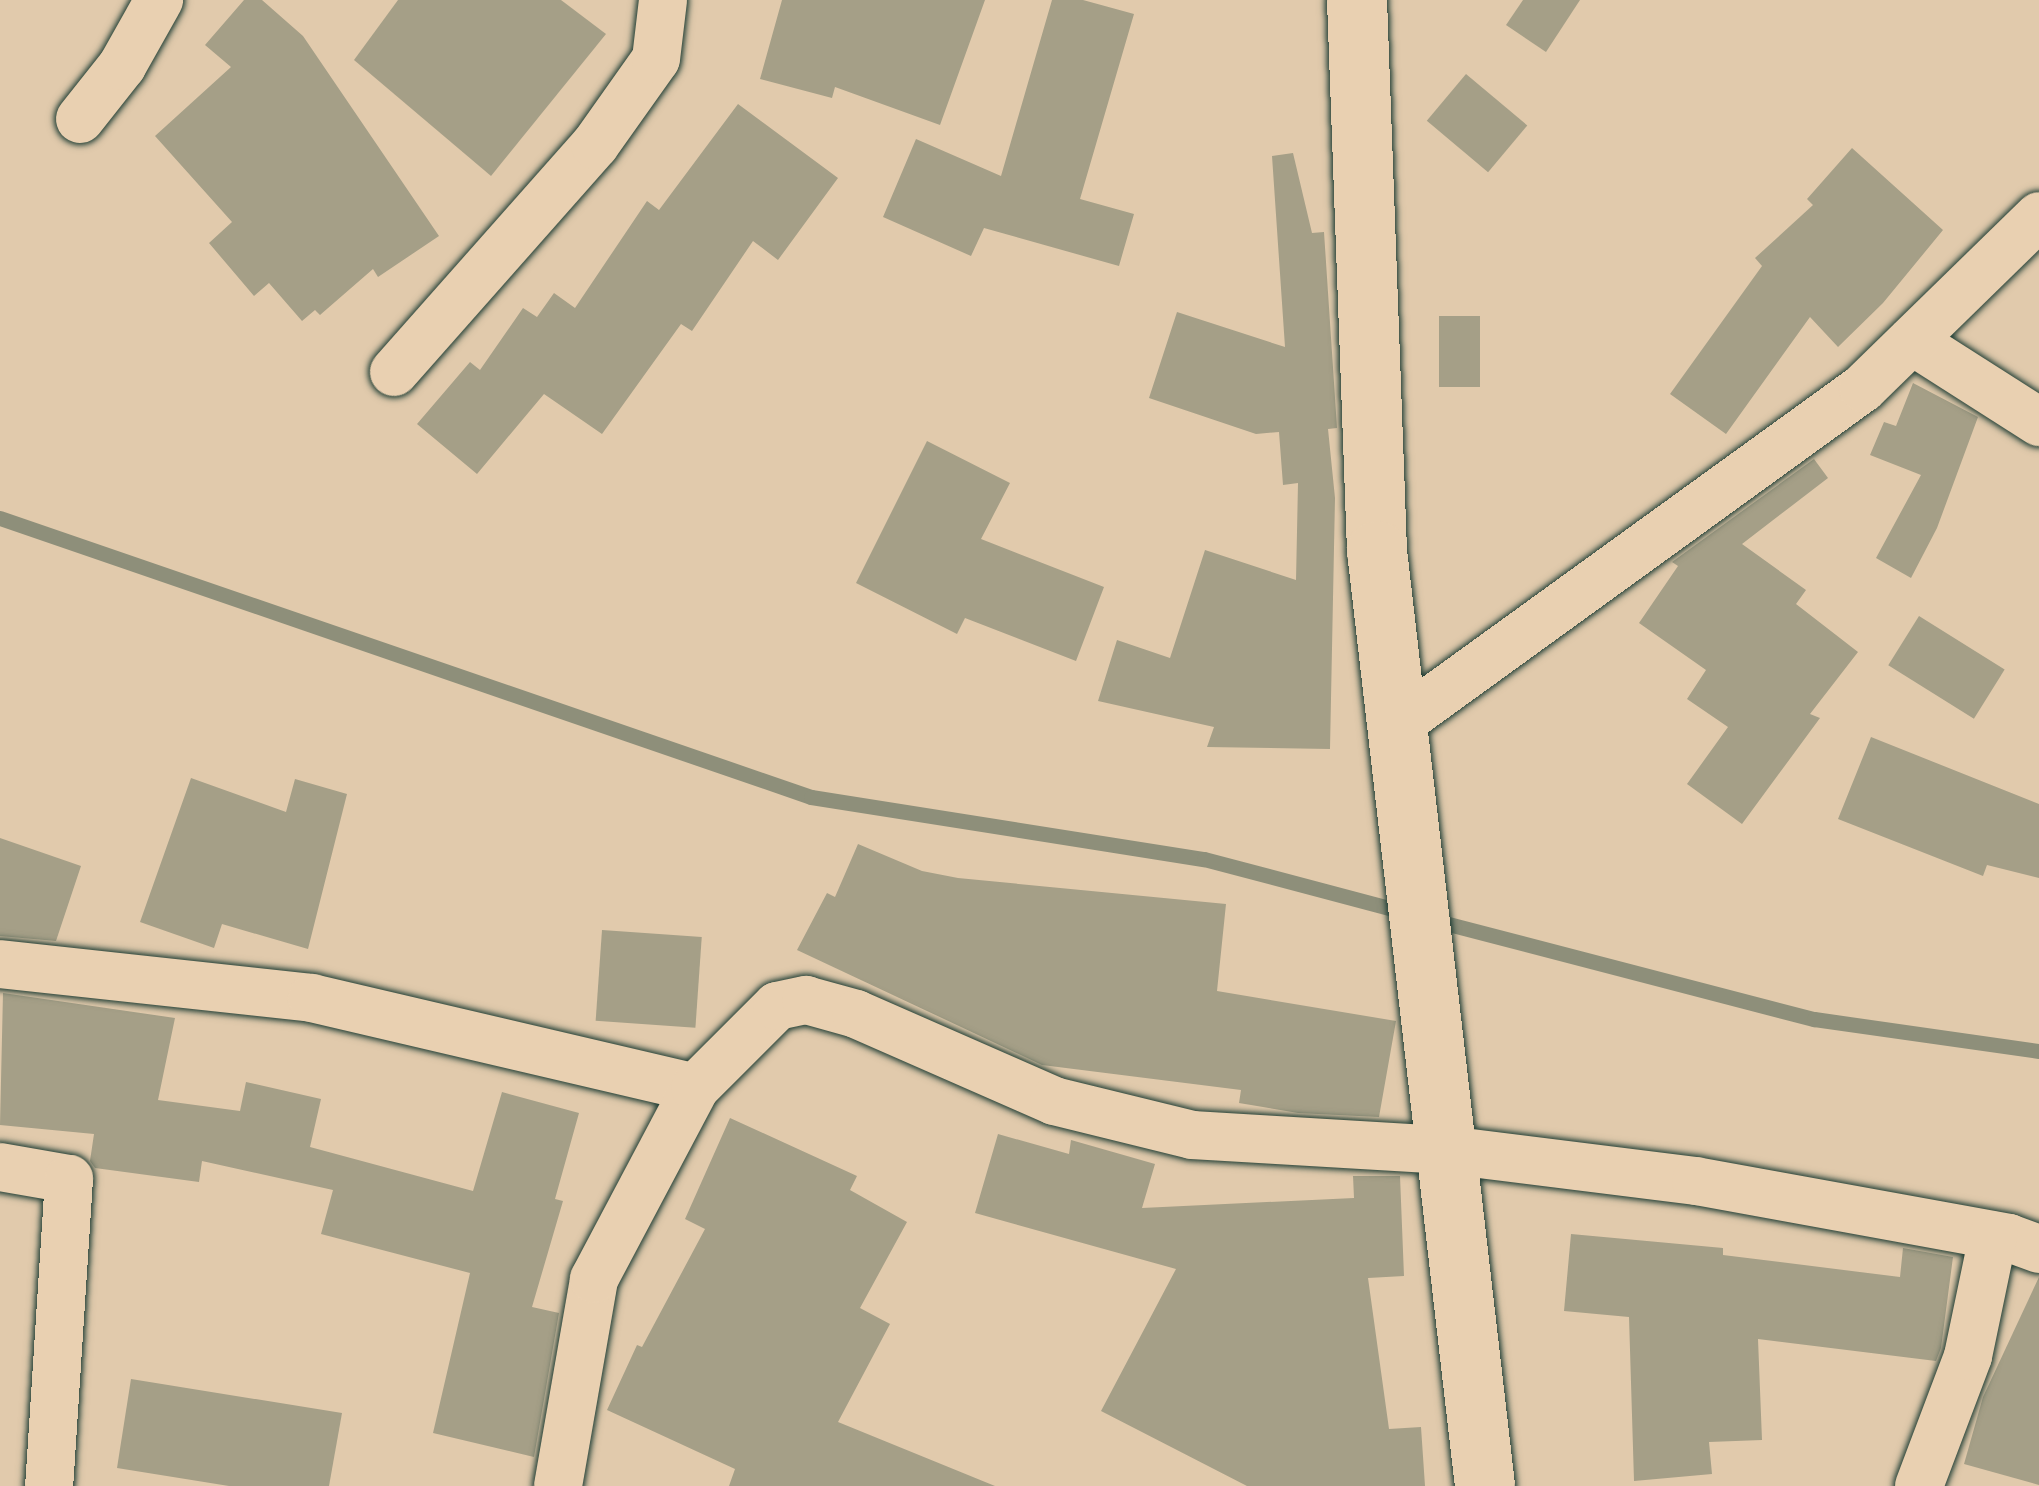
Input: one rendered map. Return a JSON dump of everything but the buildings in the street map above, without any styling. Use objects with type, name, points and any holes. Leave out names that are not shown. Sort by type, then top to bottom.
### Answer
[{"type":"street","points":[[80,119],[122,66],[159,0]]},
{"type":"street","points":[[394,372],[595,145],[656,58],[663,0]]},
{"type":"street","points":[[1357,0],[1377,551],[1485,1486]]},
{"type":"street","points":[[1400,723],[1863,388],[2039,216]]},
{"type":"street","points":[[1912,341],[2039,422]]},
{"type":"street","points":[[0,964],[312,998],[695,1088]]},
{"type":"street","points":[[559,1486],[594,1279],[695,1088],[777,1006],[806,1000],[856,1014],[1054,1101],[1192,1135],[1447,1150],[1696,1181],[1993,1236],[2039,1249]]},
{"type":"street","points":[[0,1167],[69,1179],[49,1486]]},
{"type":"street","points":[[1919,1486],[1968,1356],[1993,1236]]},
{"type":"waterway","points":[[0,518],[811,797],[1204,859],[1404,912]]},
{"type":"waterway","points":[[1433,920],[1814,1019],[2039,1051]]}]
